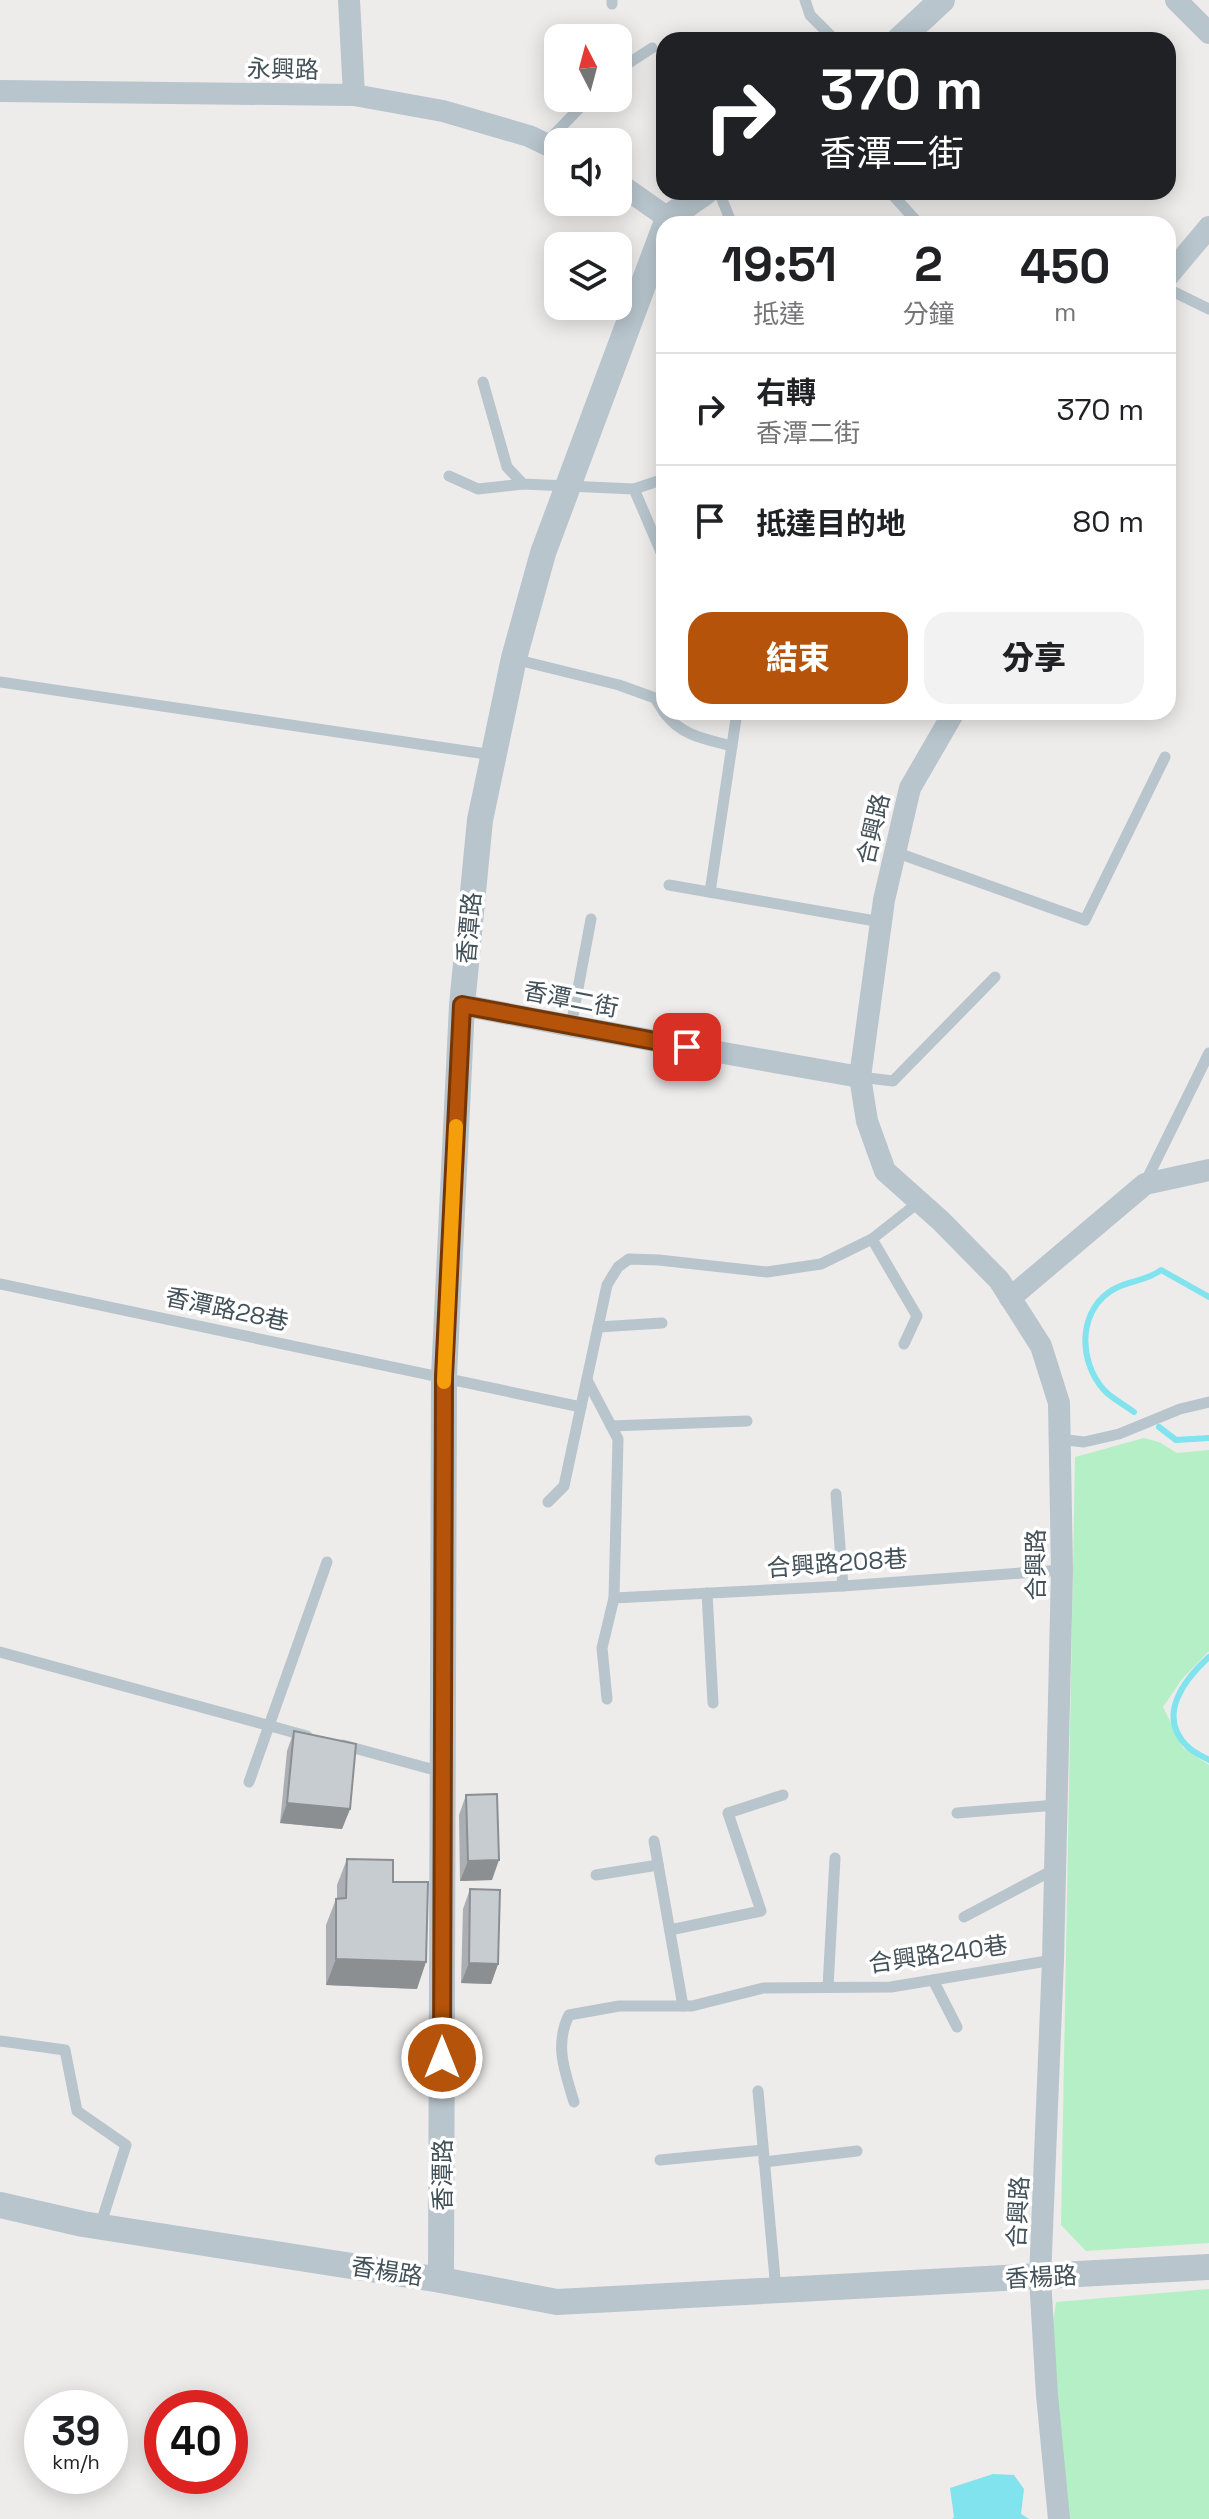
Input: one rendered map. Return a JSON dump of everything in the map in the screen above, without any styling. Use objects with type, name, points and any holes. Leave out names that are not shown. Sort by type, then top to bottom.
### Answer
[{"type":"street","points":[[349,0],[354,95]]},
{"type":"street","points":[[908,32],[942,0]]},
{"type":"street","points":[[1176,0],[1209,33]]},
{"type":"street","name":"永興路","points":[[0,91],[354,95],[443,111],[544,143]]},
{"type":"street","points":[[632,195],[657,216]]},
{"type":"street","points":[[676,216],[695,200]]},
{"type":"street","points":[[1176,267],[1206,234]]},
{"type":"street","name":"香潭路","points":[[441,2280],[444,1376],[462,1005],[480,820],[514,658],[543,553],[656,251]]},
{"type":"street","name":"合興路","points":[[949,720],[910,788],[881,922],[860,1077],[867,1121],[885,1171],[999,1280],[1041,1346],[1059,1403],[1062,1570],[1053,1960],[1040,2278],[1059,2519]]},
{"type":"street","name":"香潭二街","points":[[462,1005],[860,1077]]},
{"type":"street","points":[[1010,1298],[1145,1184],[1209,1170]]},
{"type":"street","name":"香楊路","points":[[0,2205],[99,2226],[441,2280],[557,2302],[1209,2267]]},
{"type":"lane","points":[[805,0],[810,15],[827,32]]},
{"type":"lane","points":[[632,61],[652,48]]},
{"type":"lane","points":[[566,128],[578,112]]},
{"type":"lane","points":[[897,200],[912,216]]},
{"type":"lane","points":[[1176,293],[1209,309]]},
{"type":"lane","points":[[483,382],[507,467],[523,484]]},
{"type":"lane","points":[[449,476],[478,489],[523,484],[634,489],[656,482]]},
{"type":"lane","points":[[634,489],[656,528]]},
{"type":"lane","points":[[514,658],[619,685],[656,700]]},
{"type":"lane","points":[[0,682],[493,755]]},
{"type":"lane","points":[[670,720],[689,735],[732,746]]},
{"type":"lane","points":[[710,892],[736,720]]},
{"type":"lane","points":[[895,852],[1085,920],[1165,757]]},
{"type":"lane","points":[[669,885],[881,922]]},
{"type":"lane","points":[[571,1026],[591,919]]},
{"type":"lane","points":[[860,1077],[893,1081],[995,977]]},
{"type":"lane","points":[[1145,1184],[1209,1053]]},
{"type":"lane","points":[[548,1502],[564,1486],[607,1285],[618,1267],[629,1259],[767,1272],[821,1264],[872,1239],[919,1202]]},
{"type":"lane","points":[[872,1239],[917,1316],[904,1344]]},
{"type":"lane","name":"香潭路28巷","points":[[0,1284],[581,1407]]},
{"type":"lane","points":[[598,1327],[662,1323]]},
{"type":"lane","points":[[587,1380],[618,1439],[614,1598],[602,1648],[607,1699]]},
{"type":"lane","points":[[1059,1439],[1084,1442],[1119,1434],[1180,1409],[1209,1402]]},
{"type":"lane","points":[[611,1426],[747,1421]]},
{"type":"lane","points":[[836,1494],[843,1586]]},
{"type":"lane","points":[[249,1782],[327,1562]]},
{"type":"lane","name":"合興路208巷","points":[[614,1598],[1062,1570]]},
{"type":"lane","points":[[707,1593],[713,1703]]},
{"type":"lane","points":[[0,1652],[313,1737]]},
{"type":"lane","points":[[327,1741],[443,1773]]},
{"type":"lane","points":[[670,1930],[761,1911],[728,1813],[783,1795]]},
{"type":"lane","points":[[957,1813],[1056,1805]]},
{"type":"lane","points":[[654,1841],[683,2006]]},
{"type":"lane","points":[[828,1987],[835,1858]]},
{"type":"lane","points":[[596,1875],[658,1865]]},
{"type":"lane","points":[[964,1917],[1055,1869]]},
{"type":"lane","name":"合興路240巷","points":[[574,2102],[561,2060],[562,2029],[569,2015],[619,2006],[683,2006],[763,1988],[891,1987],[1053,1960]]},
{"type":"lane","points":[[933,1980],[957,2027]]},
{"type":"lane","points":[[0,2041],[65,2050],[77,2111],[126,2145],[99,2226]]},
{"type":"lane","points":[[758,2091],[776,2291]]},
{"type":"lane","points":[[660,2160],[857,2151]]},
{"type":"green space","points":[[1144,1438],[1159,1442],[1177,1453],[1209,1450],[1209,1651],[1182,1679],[1163,1707],[1183,1748],[1209,1765],[1209,2243],[1086,2251],[1061,2225],[1075,1457]]},
{"type":"green space","points":[[1209,2289],[1209,2519],[1065,2519],[1051,2336],[1056,2302]]},
{"type":"water","points":[[993,2474],[1014,2475],[1024,2489],[1021,2514],[1029,2519],[952,2519],[950,2488]]},
{"type":"building","points":[[294,1731],[356,1744],[350,1809],[287,1803]]},
{"type":"building","points":[[497,1794],[499,1860],[468,1861],[466,1795]]},
{"type":"building","points":[[347,1859],[393,1860],[393,1882],[428,1882],[426,1962],[336,1959],[336,1899],[346,1898]]},
{"type":"building","points":[[470,1889],[500,1890],[498,1964],[469,1963]]},
{"type":"waterway","points":[[1134,1412],[1104,1390],[1089,1364],[1086,1335],[1094,1308],[1116,1288],[1161,1270],[1209,1297]]},
{"type":"waterway","points":[[1159,1427],[1176,1440],[1209,1438]]},
{"type":"waterway","points":[[1209,1657],[1183,1687],[1174,1710],[1178,1734],[1194,1752],[1209,1760]]},
{"type":"slow traffic","points":[[444,1382],[456,1126]]},
{"type":"route","points":[[442,2058],[444,1376],[462,1005],[687,1047]]}]
